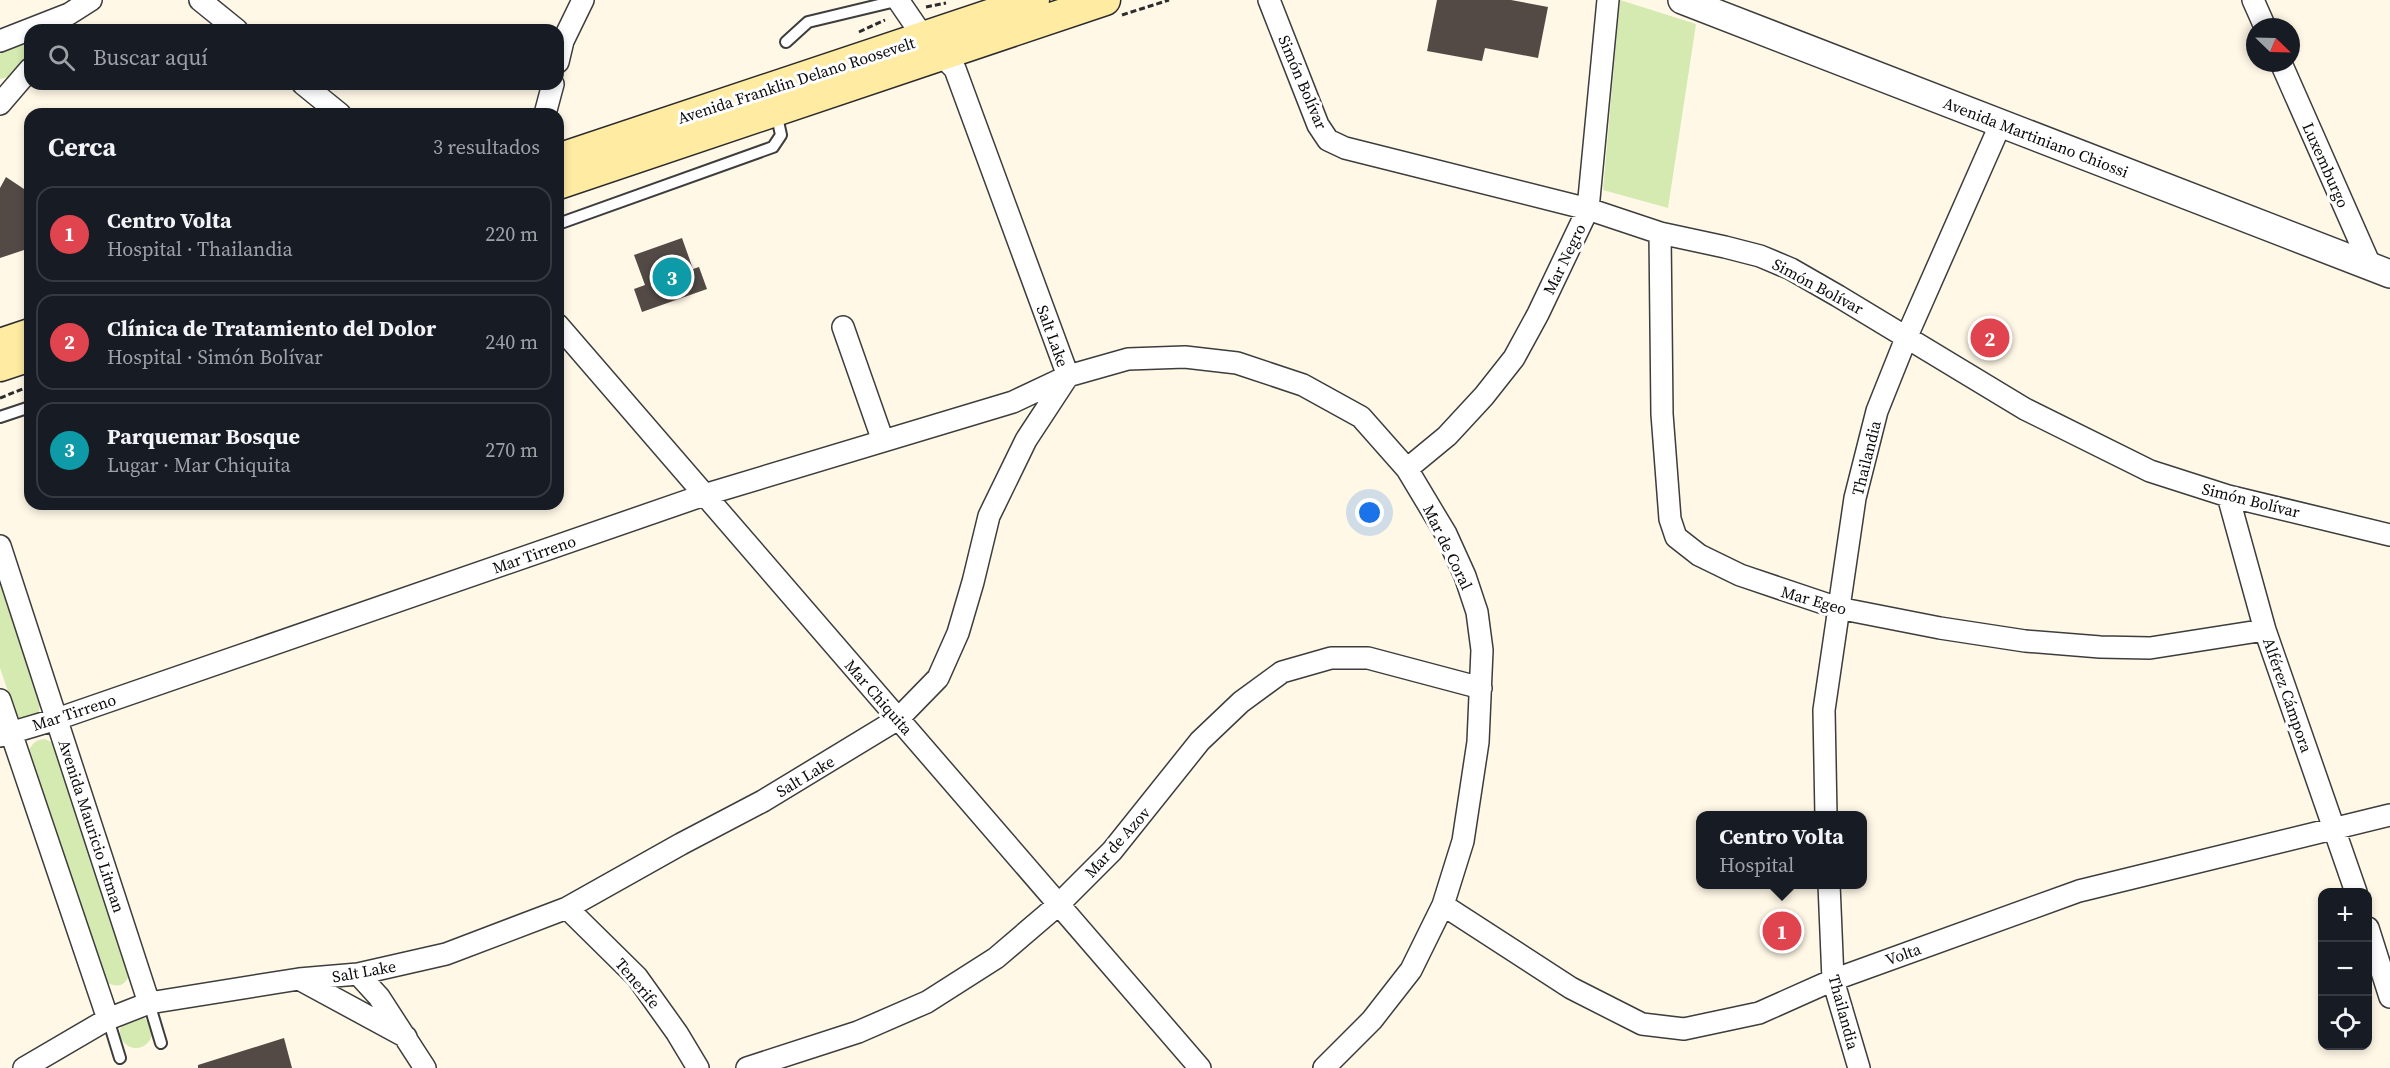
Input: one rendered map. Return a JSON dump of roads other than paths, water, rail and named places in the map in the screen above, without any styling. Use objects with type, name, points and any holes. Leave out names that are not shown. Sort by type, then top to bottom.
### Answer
[{"type":"main road","name":"Avenida Franklin Delano Roosevelt","points":[[564,173],[776,111],[932,47],[1034,0]]},
{"type":"main road","name":"Avenida Franklin Delano Roosevelt","points":[[564,172],[932,47],[1105,0]]},
{"type":"main road","points":[[0,344],[24,336]]},
{"type":"main road","points":[[0,366],[24,358]]},
{"type":"street","points":[[65,22],[91,0]]},
{"type":"street","points":[[200,0],[230,24]]},
{"type":"street","points":[[564,39],[582,0]]},
{"type":"street","name":"Salt Lake","points":[[24,1068],[108,1019],[149,1003],[299,979],[358,974],[446,954],[567,908],[763,801],[898,720],[938,678],[958,633],[989,516],[1026,440],[1068,376],[955,69],[932,47],[898,0]]},
{"type":"street","name":"Simón Bolívar","points":[[1269,0],[1318,125],[1328,140],[1345,148],[1588,209],[1660,233],[1760,256],[1791,268],[2025,409],[2150,471],[2228,496],[2390,535]]},
{"type":"street","name":"Mar Negro","points":[[1407,469],[1447,436],[1514,358],[1538,314],[1588,209],[1608,0]]},
{"type":"street","name":"Avenida Martiniano Chiossi","points":[[1682,0],[2380,270]]},
{"type":"street","points":[[2253,0],[2261,18]]},
{"type":"street","points":[[0,41],[24,34]]},
{"type":"street","name":"Luxemburgo","points":[[2285,72],[2380,270]]},
{"type":"street","points":[[0,104],[24,76]]},
{"type":"street","points":[[310,90],[333,108]]},
{"type":"street","points":[[546,108],[551,90]]},
{"type":"street","name":"Thailandia","points":[[1826,811],[1824,710],[1855,498],[1874,422],[1907,336],[2001,123]]},
{"type":"street","name":"Mar Egeo","points":[[1660,233],[1662,414],[1670,519],[1676,537],[1699,555],[1740,575],[1838,608],[1940,628],[2014,639],[2100,647],[2150,648],[2265,630]]},
{"type":"street","points":[[843,327],[883,441]]},
{"type":"street","name":"Mar Chiquita","points":[[564,332],[1200,1068]]},
{"type":"street","name":"Mar de Coral","points":[[1068,376],[1128,359],[1185,357],[1237,363],[1303,385],[1360,417],[1407,469],[1446,534],[1468,585],[1477,612],[1482,650],[1478,742],[1463,841],[1443,905],[1411,970],[1372,1020],[1324,1068]]},
{"type":"street","name":"Mar Tirreno","points":[[5,735],[704,495],[1013,402],[1068,376]]},
{"type":"street","name":"Alférez Cámpora","points":[[2228,496],[2265,630],[2355,888]]},
{"type":"street","name":"Avenida Mauricio Litman","points":[[0,546],[149,1003]]},
{"type":"street","name":"Mar de Azov","points":[[747,1068],[858,1032],[927,1002],[996,958],[1058,905],[1112,851],[1200,741],[1241,702],[1282,672],[1331,658],[1368,658],[1481,688]]},
{"type":"street","points":[[0,700],[5,735],[108,1019]]},
{"type":"street","name":"Volta","points":[[1443,905],[1571,988],[1642,1024],[1684,1029],[1759,1013],[1833,980],[2079,891],[2390,815]]},
{"type":"street","name":"Thailandia","points":[[1829,889],[1833,980],[1859,1068]]},
{"type":"street","name":"Tenerife","points":[[567,908],[637,977],[677,1033],[698,1068]]},
{"type":"street","points":[[2372,942],[2390,997]]},
{"type":"street","points":[[358,974],[379,997],[426,1068]]},
{"type":"street","points":[[299,979],[406,1037]]},
{"type":"street","points":[[362,1014],[379,997]]},
{"type":"lane","points":[[786,42],[808,22],[898,0]]},
{"type":"lane","name":"Avenida Franklin Delano Roosevelt","points":[[564,222],[774,147],[782,135],[776,111]]},
{"type":"lane","points":[[0,417],[24,409]]},
{"type":"lane","points":[[149,1003],[161,1043]]},
{"type":"lane","points":[[108,1019],[120,1058]]},
{"type":"place","name":"Parquemar Bosque","points":[[672,277]]},
{"type":"place","name":"Clínica de Tratamiento del Dolor","points":[[1990,338]]},
{"type":"place","name":"Centro Volta","points":[[1782,931]]}]
